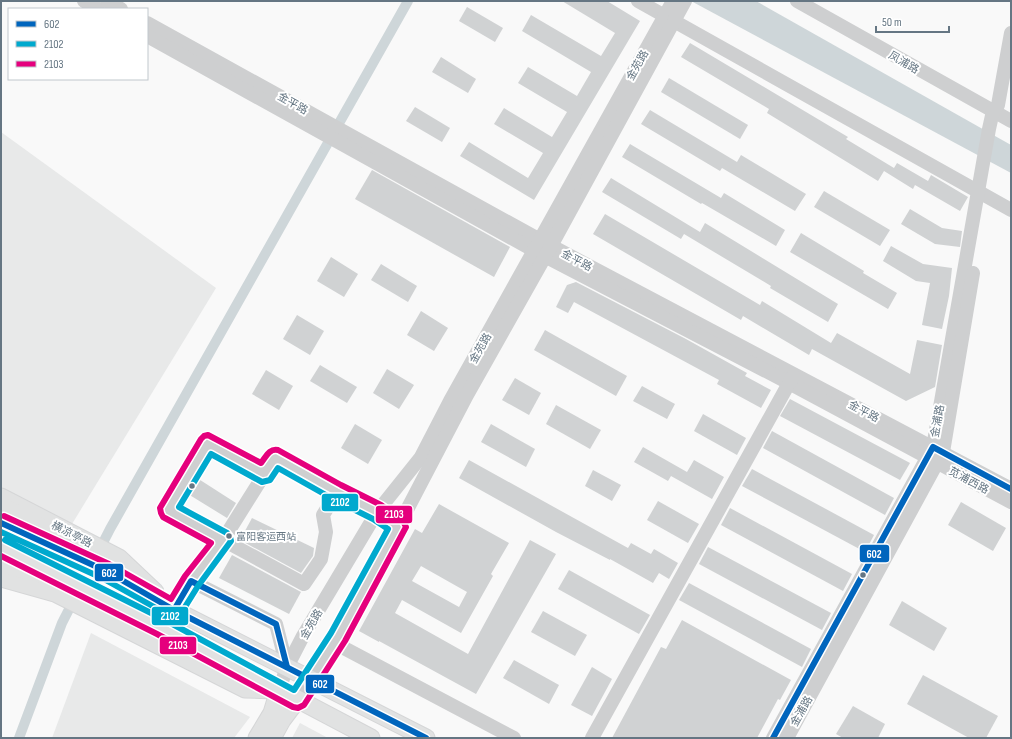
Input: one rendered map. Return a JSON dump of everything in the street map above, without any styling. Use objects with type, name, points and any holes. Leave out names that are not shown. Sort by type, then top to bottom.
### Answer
[{"type":"highway","points":[[1,507],[78,547]]},
{"type":"highway","points":[[1,563],[58,585]]},
{"type":"main road","name":"横凉亭路","points":[[1,497],[78,547],[106,571],[174,610],[426,738]]},
{"type":"main road","name":"横凉亭路","points":[[1,523],[119,558],[174,610]]},
{"type":"main road","points":[[1,547],[58,585],[93,603],[245,689],[279,690],[371,738]]},
{"type":"main road","points":[[1,578],[58,585]]},
{"type":"main road","points":[[257,738],[272,713],[279,690]]},
{"type":"main road","points":[[272,738],[282,720],[297,700]]},
{"type":"street","points":[[84,1],[96,8]]},
{"type":"street","points":[[107,1],[119,8]]},
{"type":"street","points":[[638,1],[1011,210]]},
{"type":"street","name":"凤浦路","points":[[797,1],[1003,113]]},
{"type":"street","name":"凤浦路","points":[[816,1],[1003,113]]},
{"type":"street","points":[[297,700],[341,631],[398,527],[543,248],[669,19],[680,2]]},
{"type":"street","name":"金平路","points":[[148,24],[315,122],[543,248]]},
{"type":"street","points":[[1003,113],[1011,32]]},
{"type":"street","points":[[148,37],[315,122]]},
{"type":"street","name":"金浦路","points":[[787,738],[935,455],[993,132],[1003,113]]},
{"type":"street","name":"金平路","points":[[352,143],[374,162],[543,248],[935,455],[1011,489]]},
{"type":"street","name":"金苑路","points":[[279,690],[287,667],[303,636],[377,512],[421,457],[450,401],[543,248]]},
{"type":"street","points":[[592,738],[791,379]]},
{"type":"street","points":[[264,474],[208,443],[168,510],[304,584],[321,559],[326,532],[323,515],[336,492]]},
{"type":"street","name":"金浦路","points":[[773,738],[935,455]]},
{"type":"street","name":"苋浦西路","points":[[935,455],[1011,502]]},
{"type":"street","points":[[174,610],[191,581],[223,540],[275,457],[336,492],[377,512],[398,527]]},
{"type":"street","points":[[191,581],[276,624],[287,667]]},
{"type":"street","points":[[342,647],[514,738]]},
{"type":"shaded area","points":[[691,1],[756,1],[1011,145],[1011,173]]},
{"type":"shaded area","points":[[1,132],[216,288],[72,524],[1,489]]},
{"type":"shaded area","points":[[91,633],[250,717],[234,738],[52,738]]},
{"type":"shaded area","points":[[300,723],[328,738],[292,738]]},
{"type":"building","points":[[562,1],[607,1],[640,21],[534,200],[460,156],[469,142],[528,178],[543,153],[494,124],[504,108],[552,137],[567,112],[518,83],[528,67],[577,96],[591,72],[522,31],[531,15],[601,56],[615,33]]},
{"type":"building","points":[[467,7],[503,28],[495,42],[459,21]]},
{"type":"building","points":[[690,43],[848,137],[846,139],[894,168],[897,163],[928,181],[931,175],[968,197],[960,211],[915,185],[913,189],[884,171],[878,181],[767,113],[769,109],[681,57]]},
{"type":"building","points":[[441,57],[476,79],[468,93],[432,72]]},
{"type":"building","points":[[669,78],[748,125],[740,139],[661,92]]},
{"type":"building","points":[[415,107],[450,128],[442,142],[406,121]]},
{"type":"building","points":[[650,110],[737,162],[741,155],[806,194],[795,211],[722,168],[720,171],[641,124]]},
{"type":"building","points":[[630,144],[721,198],[724,193],[785,230],[776,246],[622,157]]},
{"type":"building","points":[[372,170],[510,247],[494,277],[355,199]]},
{"type":"building","points":[[611,178],[700,232],[705,223],[838,304],[828,322],[770,288],[771,286],[684,234],[681,239],[602,192]]},
{"type":"building","points":[[824,191],[890,230],[880,246],[814,207]]},
{"type":"building","points":[[910,209],[942,228],[962,231],[960,247],[935,244],[901,224]]},
{"type":"building","points":[[605,214],[760,305],[762,301],[831,343],[837,333],[910,374],[917,340],[942,345],[935,387],[906,401],[812,349],[809,355],[743,316],[741,320],[593,234]]},
{"type":"building","points":[[801,233],[897,293],[888,309],[790,252]]},
{"type":"building","points":[[891,246],[923,264],[952,268],[949,296],[942,329],[922,325],[930,283],[916,281],[883,261]]},
{"type":"building","points":[[331,257],[358,274],[344,297],[317,281]]},
{"type":"building","points":[[381,264],[417,286],[408,302],[371,280]]},
{"type":"building","points":[[576,282],[686,339],[747,373],[745,376],[771,390],[761,408],[717,384],[719,380],[574,302],[568,313],[556,307],[567,285]]},
{"type":"building","points":[[421,311],[448,328],[434,351],[407,335]]},
{"type":"building","points":[[297,315],[324,331],[310,355],[283,339]]},
{"type":"building","points":[[545,330],[627,376],[616,396],[534,350]]},
{"type":"building","points":[[320,365],[357,387],[347,403],[310,381]]},
{"type":"building","points":[[387,369],[414,385],[399,409],[373,393]]},
{"type":"building","points":[[266,370],[293,386],[279,410],[252,394]]},
{"type":"building","points":[[515,378],[541,393],[529,415],[502,400]]},
{"type":"building","points":[[642,386],[675,404],[667,419],[633,401]]},
{"type":"building","points":[[790,399],[910,463],[900,480],[780,416]]},
{"type":"building","points":[[556,405],[601,430],[590,449],[546,424]]},
{"type":"building","points":[[703,414],[746,438],[737,455],[694,431]]},
{"type":"building","points":[[355,424],[382,440],[368,464],[341,448]]},
{"type":"building","points":[[491,424],[535,449],[526,467],[481,442]]},
{"type":"building","points":[[772,431],[894,498],[885,515],[763,448]]},
{"type":"building","points":[[643,447],[687,472],[694,460],[724,477],[712,499],[671,476],[668,481],[634,462]]},
{"type":"building","points":[[469,460],[628,548],[631,543],[651,554],[654,549],[678,563],[669,579],[659,573],[653,583],[610,559],[556,532],[459,478]]},
{"type":"building","points":[[752,469],[874,535],[865,552],[742,486]]},
{"type":"building","points":[[593,470],[621,485],[612,501],[585,486]]},
{"type":"building","points":[[197,478],[236,503],[227,518],[188,494]]},
{"type":"building","points":[[658,501],[699,524],[688,543],[647,520]]},
{"type":"building","points":[[961,502],[1006,528],[993,551],[948,525]]},
{"type":"building","points":[[439,504],[509,543],[491,574],[493,576],[461,633],[402,600],[395,613],[468,654],[530,540],[556,554],[476,694],[359,631],[415,529],[422,533]],"holes":[[[421,566],[467,592],[459,607],[412,581]]]},
{"type":"building","points":[[730,508],[852,574],[843,591],[721,525]]},
{"type":"building","points":[[252,518],[314,548],[313,556],[301,573],[240,540]]},
{"type":"building","points":[[708,547],[831,613],[822,630],[699,564]]},
{"type":"building","points":[[232,555],[301,592],[289,614],[219,578]]},
{"type":"building","points":[[569,570],[650,615],[639,634],[558,589]]},
{"type":"building","points":[[689,583],[811,649],[802,667],[679,600]]},
{"type":"building","points":[[902,601],[947,628],[934,651],[889,625]]},
{"type":"building","points":[[543,611],[587,635],[575,656],[531,632]]},
{"type":"building","points":[[682,620],[791,680],[780,700],[778,699],[757,738],[612,738],[661,647],[666,649]]},
{"type":"building","points":[[514,660],[559,685],[549,704],[503,678]]},
{"type":"building","points":[[592,667],[612,679],[592,716],[571,705]]},
{"type":"building","points":[[923,675],[998,716],[986,738],[969,738],[907,704]]},
{"type":"building","points":[[853,706],[885,724],[878,738],[843,738],[836,734]]},
{"type":"waterway","points":[[19,738],[62,623],[110,529],[408,1]]},
{"type":"transit line","name":"2103","points":[[1,556],[157,634],[293,707],[298,708],[304,705],[345,641],[406,527],[403,521],[381,505],[278,450],[272,450],[261,463],[208,435],[201,439],[160,508],[163,517],[211,543],[185,576],[171,599],[109,564],[4,516]]},
{"type":"transit line","name":"602","points":[[773,738],[933,447],[1011,489]]},
{"type":"transit line","name":"2102","points":[[1,532],[102,578],[174,618],[180,615],[198,586],[231,541],[227,533],[179,507],[211,454],[262,482],[270,480],[278,468],[333,499],[373,519],[388,529],[331,633],[294,690],[165,620],[5,540]]},
{"type":"transit line","name":"602","points":[[1,523],[106,571],[174,610],[426,738]]},
{"type":"transit line","name":"602","points":[[174,610],[191,581],[276,624],[287,667]]},
{"type":"place","name":"富阳客运西站","points":[[229,536]]}]
